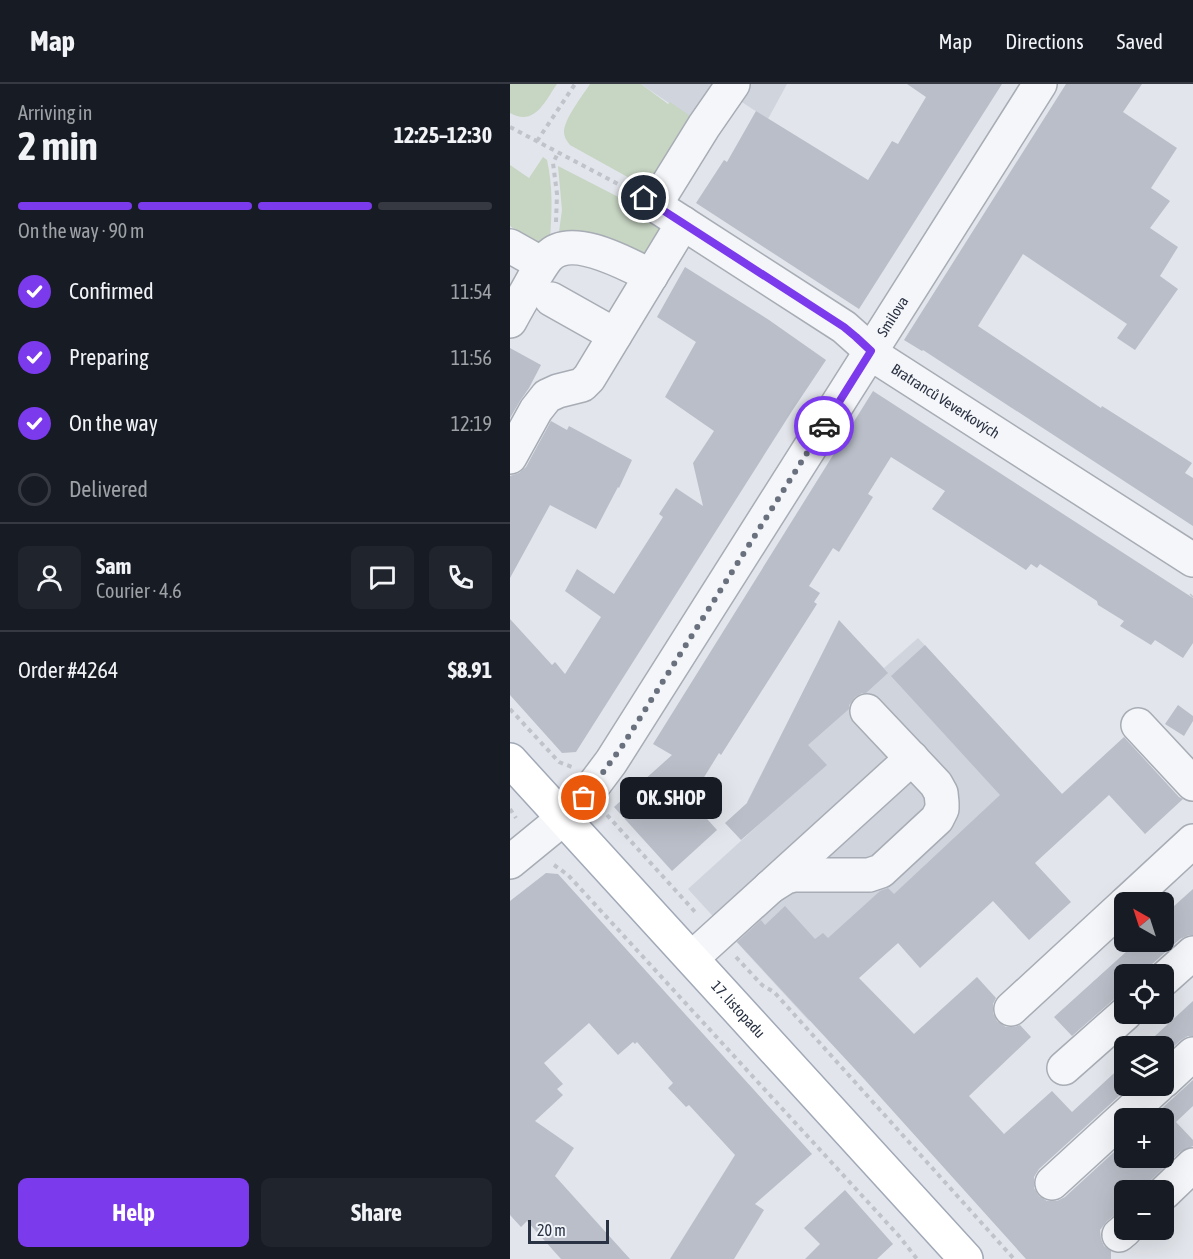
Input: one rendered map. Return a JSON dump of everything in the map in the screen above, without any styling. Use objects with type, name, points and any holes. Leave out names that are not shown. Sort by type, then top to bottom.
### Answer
[{"type":"main road","name":"17. listopadu","points":[[510,760],[966,1259]]},
{"type":"street","points":[[650,201],[733,84]]},
{"type":"street","name":"Smilova","points":[[510,862],[564,818],[585,797],[621,748],[1040,84]]},
{"type":"street","name":"Bratranců Veverkových","points":[[650,201],[844,327],[891,366],[1193,560]]},
{"type":"street","points":[[510,457],[536,410],[547,396],[582,385],[589,378],[683,223]]},
{"type":"street","points":[[510,246],[546,260]]},
{"type":"street","points":[[510,321],[546,260],[567,248],[576,247],[619,260],[651,276]]},
{"type":"street","points":[[551,299],[615,335]]},
{"type":"street","points":[[770,887],[794,875],[862,876],[873,874],[885,867],[937,819],[942,809],[942,798],[936,784],[867,711]]},
{"type":"street","points":[[1138,724],[1193,784]]},
{"type":"street","points":[[692,958],[912,758]]},
{"type":"street","points":[[1137,892],[1193,841]]},
{"type":"street","points":[[1011,1009],[1114,913]]},
{"type":"street","points":[[1174,970],[1193,953]]},
{"type":"street","points":[[1065,1068],[1114,1024]]},
{"type":"street","points":[[1174,1072],[1193,1054]]},
{"type":"street","points":[[1052,1183],[1147,1096]]},
{"type":"street","points":[[1174,1183],[1193,1165]]},
{"type":"path","points":[[537,141],[574,84]]},
{"type":"path","points":[[510,127],[650,201]]},
{"type":"path","points":[[546,260],[555,227],[558,194],[553,163],[558,153]]},
{"type":"path","points":[[510,709],[559,762],[579,769]]},
{"type":"path","points":[[510,809],[514,813],[510,816]]},
{"type":"path","points":[[605,813],[762,985],[774,992],[1014,1259]]},
{"type":"path","points":[[553,863],[568,875],[899,1236],[917,1259]]},
{"type":"path","points":[[603,923],[607,919]]},
{"type":"shaded area","points":[[641,84],[787,84],[768,119],[734,97],[713,133]]},
{"type":"shaded area","points":[[847,629],[884,668],[918,638],[1062,794],[809,1021],[688,889],[764,820],[747,802],[815,668]]},
{"type":"green space","points":[[510,84],[557,84],[538,110],[526,117],[510,113]]},
{"type":"green space","points":[[590,84],[641,84],[668,104],[670,102],[696,120],[651,190],[570,145],[566,139],[564,132],[567,121]]},
{"type":"green space","points":[[543,157],[547,160],[552,199],[550,239],[540,247],[510,226],[510,165],[529,178]]},
{"type":"green space","points":[[558,166],[632,204],[662,225],[655,245],[643,255],[557,246],[562,210]]},
{"type":"building","points":[[907,84],[1002,84],[859,309],[696,203],[724,160],[727,162],[756,111],[868,180],[892,141],[898,144],[926,97]]},
{"type":"building","points":[[1066,84],[1142,84],[1123,112],[1177,148],[1151,188],[1170,201],[1150,228],[1178,247],[1160,276],[1178,289],[1135,350],[1117,338],[1127,324],[1023,254],[978,326],[1101,408],[1102,406],[1192,463],[1185,473],[1193,478],[1193,526],[923,350],[904,340]]},
{"type":"building","points":[[685,267],[769,320],[826,360],[576,752],[562,753],[510,695],[510,619],[552,665],[555,662],[565,674],[601,617],[565,591],[577,569],[614,594],[663,517],[659,514],[676,488],[703,506],[693,463],[714,431],[665,397],[696,342],[657,317]]},
{"type":"building","points":[[510,348],[541,365],[510,418]]},
{"type":"building","points":[[873,391],[1193,598],[1193,643],[1183,658],[1155,640],[1151,645],[1120,626],[1124,621],[1098,605],[1097,601],[1040,564],[1037,568],[1031,564],[1026,570],[932,509],[945,491],[891,457],[868,494],[873,497],[839,552],[833,548],[809,586],[820,593],[814,602],[817,604],[690,800],[717,830],[672,871],[614,807],[672,755],[653,744]]},
{"type":"building","points":[[551,421],[567,430],[569,426],[632,460],[596,529],[550,505],[510,578],[510,476],[526,467]]},
{"type":"building","points":[[839,620],[888,673],[866,693],[855,697],[849,709],[808,745],[827,765],[741,840],[725,823],[747,803]]},
{"type":"building","points":[[925,645],[1062,794],[1124,737],[1183,799],[1145,834],[1109,795],[1035,863],[1071,902],[1029,940],[993,901],[920,968],[898,943],[859,978],[914,1034],[977,977],[996,998],[993,1013],[997,1021],[1006,1027],[1020,1025],[1031,1037],[969,1096],[1004,1134],[1052,1091],[1072,1112],[1114,1073],[1114,1096],[1119,1096],[1039,1169],[1034,1177],[1034,1188],[1039,1196],[1047,1201],[1057,1201],[1065,1197],[1114,1152],[1114,1168],[1163,1168],[1151,1180],[1114,1180],[1114,1216],[1100,1230],[1104,1246],[1111,1251],[1111,1259],[1026,1259],[737,942],[761,920],[765,925],[785,906],[815,939],[823,933],[828,938],[880,891],[888,888],[894,894],[1000,795],[891,676]]},
{"type":"building","points":[[1178,705],[1193,716],[1193,721],[1184,736],[1165,724]]},
{"type":"building","points":[[546,873],[558,874],[812,1154],[755,1204],[764,1210],[734,1259],[670,1259],[735,1155],[689,1105],[686,1107],[668,1088],[673,1083],[637,1042],[635,1044],[633,1042],[618,1055],[589,1023],[544,1063],[563,1084],[557,1089],[563,1095],[535,1121],[574,1148],[555,1176],[630,1259],[561,1259],[527,1221],[521,1227],[510,1215],[510,901]]},
{"type":"building","points":[[1193,889],[1193,935],[1180,939],[1174,944],[1174,906]]},
{"type":"building","points":[[1126,952],[1166,952],[1152,964],[1114,964],[1114,1000],[1072,1036],[1054,1017]]},
{"type":"building","points":[[1193,1001],[1193,1036],[1188,1036],[1174,1046],[1174,1036],[1155,1036],[1168,1024],[1174,1024],[1174,1018]]},
{"type":"building","points":[[1193,1080],[1193,1106],[1176,1122],[1193,1140],[1193,1146],[1174,1158],[1174,1108],[1162,1108]]},
{"type":"building","points":[[845,1190],[893,1244],[877,1259],[805,1259],[820,1244],[804,1228]]},
{"type":"way so far","points":[[584,798],[621,748],[824,426]]},
{"type":"place","name":"OK. SHOP","points":[[584,798]]},
{"type":"route","points":[[644,198],[844,327],[871,351],[824,426]]}]
